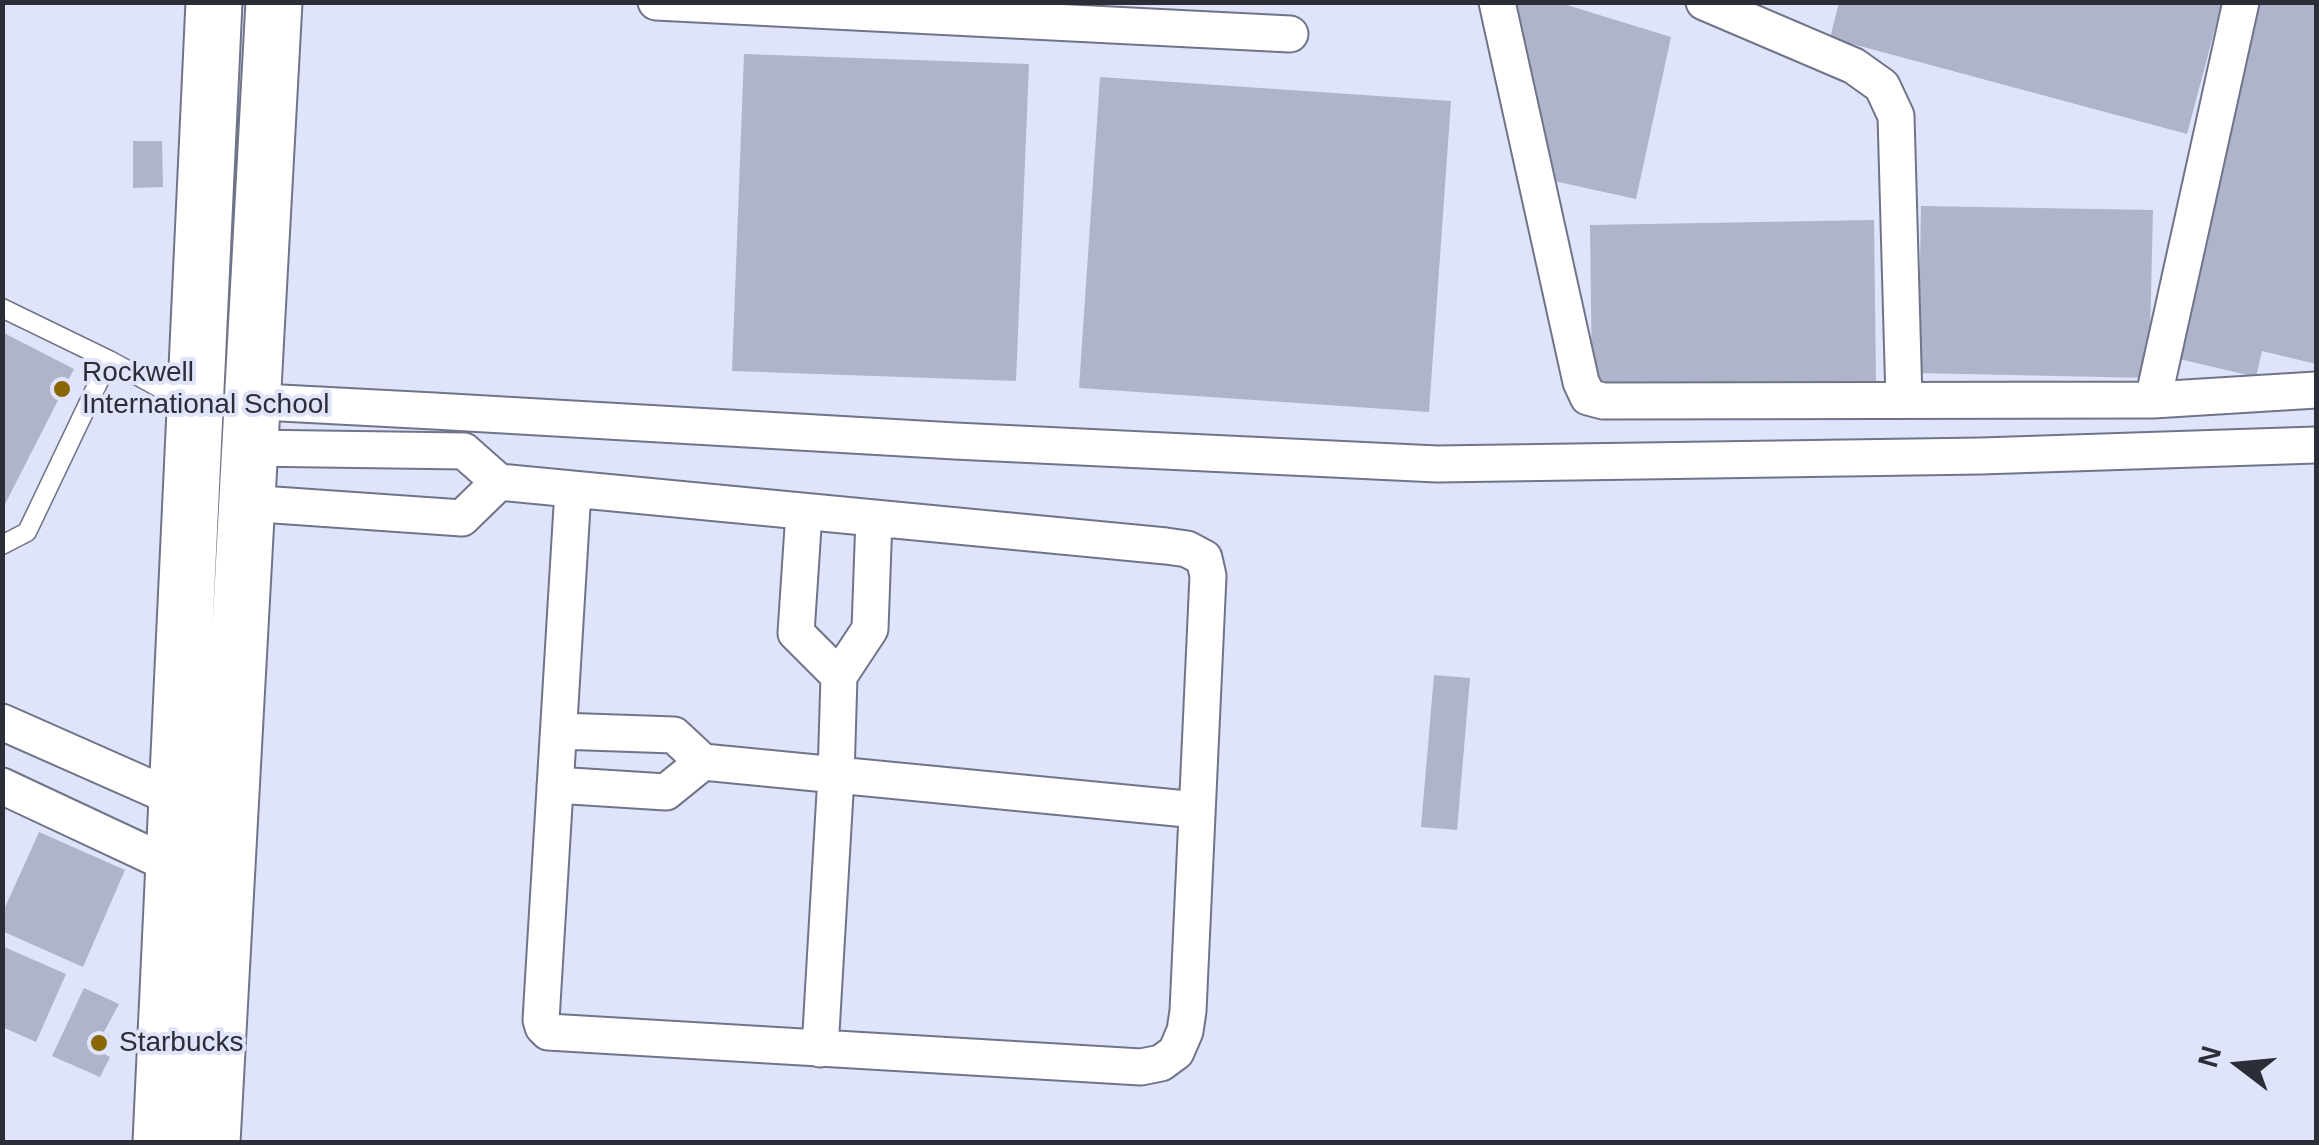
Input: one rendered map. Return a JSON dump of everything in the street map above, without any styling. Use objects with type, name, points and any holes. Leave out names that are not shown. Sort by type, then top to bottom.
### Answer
[{"type":"main road","points":[[160,1142],[214,2]]},
{"type":"main road","points":[[212,1142],[274,2]]},
{"type":"street","points":[[656,2],[1057,13],[1290,34]]},
{"type":"street","points":[[1497,2],[1581,382],[1588,397],[2153,400],[2316,390]]},
{"type":"street","points":[[1704,2],[1854,66],[1882,86],[1896,116],[1904,400]]},
{"type":"street","points":[[2153,400],[2241,2]]},
{"type":"street","points":[[573,490],[543,1026],[548,1032],[1141,1067],[1161,1063],[1176,1052],[1188,1011],[1208,576],[1204,558],[1187,549],[499,482],[464,450],[250,426],[262,402],[1437,464],[1981,456],[2316,445]]},
{"type":"street","points":[[246,503],[462,518],[499,482]]},
{"type":"street","points":[[804,512],[796,634],[840,676]]},
{"type":"street","points":[[820,1049],[840,676],[870,628],[874,518]]},
{"type":"street","points":[[2,722],[176,799]]},
{"type":"street","points":[[559,731],[674,735],[702,762],[1197,810]]},
{"type":"street","points":[[555,786],[666,792],[702,762]]},
{"type":"street","points":[[2,786],[175,867]]},
{"type":"lane","points":[[2,308],[109,360],[195,408]]},
{"type":"lane","points":[[2,545],[28,532],[109,360]]},
{"type":"building","points":[[1506,2],[1557,2],[1671,37],[1636,199],[1549,180]]},
{"type":"building","points":[[1839,2],[2222,2],[2187,134],[1830,38]]},
{"type":"building","points":[[2254,2],[2316,2],[2316,364],[2262,351],[2256,377],[2175,358]]},
{"type":"building","points":[[744,54],[1029,64],[1016,381],[732,371]]},
{"type":"building","points":[[1100,77],[1451,101],[1429,412],[1079,388]]},
{"type":"building","points":[[133,141],[162,141],[163,187],[133,188]]},
{"type":"building","points":[[1921,206],[2153,210],[2149,378],[1918,373]]},
{"type":"building","points":[[1874,220],[1876,383],[1592,389],[1590,225]]},
{"type":"building","name":"Rockwell International School","points":[[2,332],[74,369],[2,510]]},
{"type":"building","points":[[1434,675],[1470,678],[1457,830],[1421,827]]},
{"type":"building","points":[[39,832],[125,870],[83,967],[2,931],[2,914]]},
{"type":"building","points":[[2,946],[66,974],[36,1042],[2,1027]]},
{"type":"building","points":[[84,988],[119,1004],[104,1032],[110,1036],[102,1053],[110,1057],[100,1077],[52,1056]]},
{"type":"place","name":"Rockwell International School","points":[[62,389]]},
{"type":"place","name":"Starbucks","points":[[99,1043]]}]
